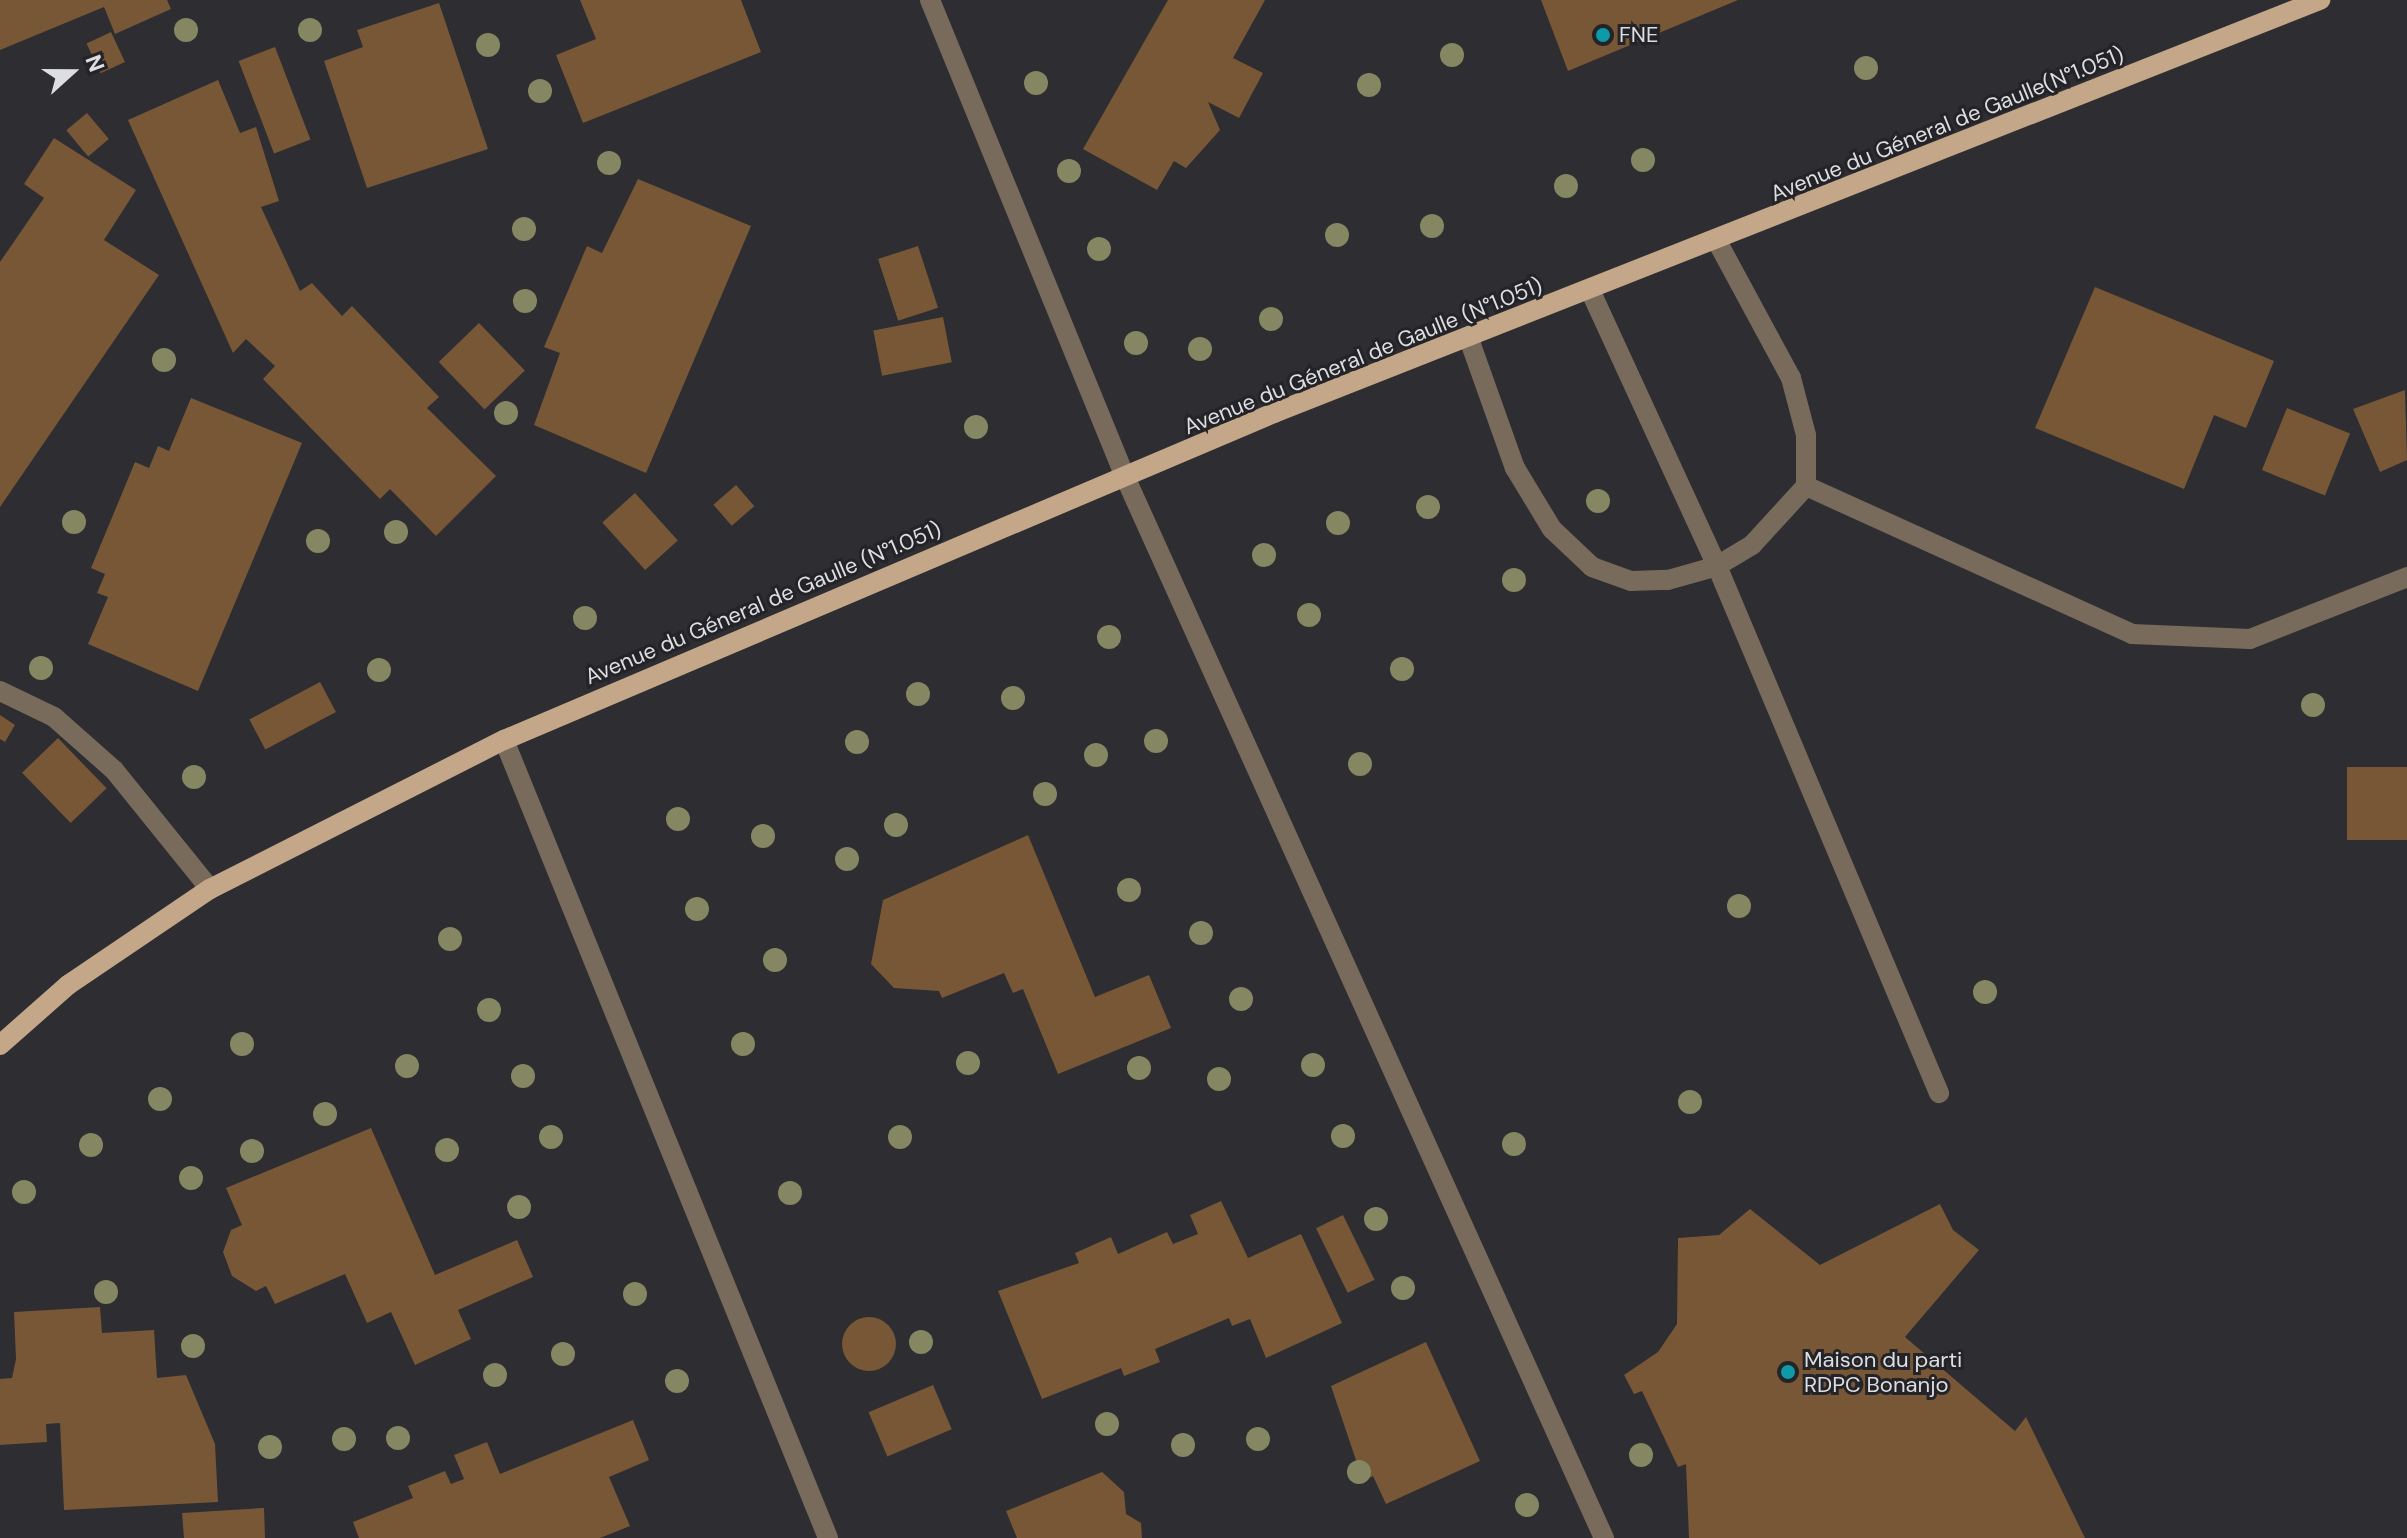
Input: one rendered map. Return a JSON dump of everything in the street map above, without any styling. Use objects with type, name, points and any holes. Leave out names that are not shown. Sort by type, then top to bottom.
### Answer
[{"type":"main road","name":"Avenue du Géneral de Gaulle(N°1.051)","points":[[1590,290],[1718,243],[2320,0]]},
{"type":"main road","name":"Avenue du Géneral de Gaulle (N°1.051)","points":[[0,1045],[68,985],[210,889],[504,740],[1126,479],[1590,290]]},
{"type":"street","points":[[930,0],[1126,479],[1604,1538]]},
{"type":"street","points":[[1469,339],[1515,468],[1552,529],[1592,567],[1631,581],[1668,580],[1717,566],[1752,545],[1806,486],[1806,435],[1791,378],[1718,243]]},
{"type":"street","points":[[1590,290],[1717,566],[1939,1093]]},
{"type":"street","points":[[1806,486],[2132,634],[2250,639],[2407,577]]},
{"type":"street","points":[[0,691],[54,717],[114,770],[210,889]]},
{"type":"street","points":[[504,740],[828,1538]]},
{"type":"building","points":[[0,0],[167,0],[171,9],[115,34],[104,7],[0,50]]},
{"type":"building","points":[[580,0],[741,0],[761,52],[583,123],[556,55],[596,39]]},
{"type":"building","points":[[1168,0],[1265,0],[1233,58],[1263,73],[1239,118],[1208,102],[1220,130],[1186,168],[1174,161],[1157,190],[1083,149]]},
{"type":"building","name":"FNE","points":[[1541,0],[1738,0],[1568,71]]},
{"type":"building","points":[[439,3],[488,149],[367,188],[324,61],[363,47],[357,30]]},
{"type":"building","points":[[111,32],[125,62],[100,73],[87,43]]},
{"type":"building","points":[[275,47],[310,139],[274,153],[239,61]]},
{"type":"building","points":[[218,80],[240,133],[256,127],[279,201],[261,207],[300,291],[312,283],[342,316],[352,306],[439,397],[427,408],[496,476],[436,536],[390,489],[380,499],[263,379],[275,366],[246,339],[233,353],[128,120]]},
{"type":"building","points":[[87,113],[109,139],[88,156],[66,130]]},
{"type":"building","points":[[54,138],[136,190],[104,240],[159,275],[0,507],[0,262],[44,198],[24,184]]},
{"type":"building","points":[[638,179],[751,226],[646,473],[534,425],[560,353],[544,347],[587,246],[602,253]]},
{"type":"building","points":[[918,246],[938,308],[898,321],[878,259]]},
{"type":"building","points":[[2095,287],[2274,361],[2246,428],[2214,415],[2184,489],[2035,428]]},
{"type":"building","points":[[943,317],[952,362],[882,376],[873,331]]},
{"type":"building","points":[[479,323],[525,370],[485,409],[439,362]]},
{"type":"building","points":[[2405,390],[2407,460],[2380,472],[2353,409]]},
{"type":"building","points":[[191,398],[302,443],[198,691],[88,644],[108,597],[97,593],[105,574],[91,568],[135,462],[149,468],[158,446],[169,451]]},
{"type":"building","points":[[2287,408],[2350,433],[2325,496],[2262,470]]},
{"type":"building","points":[[736,485],[754,506],[732,526],[713,505]]},
{"type":"building","points":[[635,493],[678,541],[645,570],[602,522]]},
{"type":"building","points":[[320,682],[336,712],[265,750],[249,720]]},
{"type":"building","points":[[0,715],[15,725],[5,742],[0,739]]},
{"type":"building","points":[[58,738],[107,788],[71,823],[22,773]]},
{"type":"building","points":[[2347,767],[2407,767],[2407,840],[2347,840]]},
{"type":"building","points":[[1028,835],[1095,997],[1149,975],[1171,1028],[1058,1074],[1023,989],[1013,993],[1004,973],[942,998],[939,991],[894,988],[871,964],[883,900]]},
{"type":"building","points":[[371,1128],[435,1275],[517,1240],[533,1277],[458,1310],[471,1339],[415,1365],[391,1312],[367,1323],[345,1274],[275,1304],[266,1286],[256,1291],[232,1276],[223,1252],[231,1230],[242,1225],[226,1188]]},
{"type":"building","points":[[1221,1201],[1248,1258],[1301,1234],[1342,1323],[1266,1358],[1250,1319],[1232,1326],[1229,1318],[1155,1349],[1160,1362],[1124,1376],[1121,1368],[1042,1399],[998,1291],[1079,1263],[1075,1253],[1111,1237],[1118,1254],[1167,1232],[1173,1244],[1198,1234],[1190,1215]]},
{"type":"building","name":"Maison du parti RDPC Bonanjo","points":[[1940,1204],[1953,1230],[1979,1250],[1905,1337],[2015,1431],[2026,1417],[2085,1538],[1689,1538],[1686,1464],[1678,1467],[1642,1391],[1634,1394],[1624,1375],[1658,1352],[1677,1324],[1678,1238],[1719,1235],[1750,1209],[1820,1265]]},
{"type":"building","points":[[1343,1215],[1375,1280],[1348,1293],[1316,1228]]},
{"type":"building","points":[[100,1307],[102,1333],[154,1330],[157,1378],[186,1375],[215,1444],[218,1502],[64,1510],[60,1423],[46,1424],[47,1442],[0,1445],[0,1379],[12,1378],[16,1359],[14,1312]]},
{"type":"building","points":[[869,1317],[888,1325],[896,1344],[888,1363],[869,1371],[850,1363],[842,1344],[850,1325]]},
{"type":"building","points":[[1426,1342],[1480,1461],[1386,1504],[1373,1476],[1363,1481],[1331,1386]]},
{"type":"building","points":[[933,1385],[952,1429],[887,1457],[869,1412]]},
{"type":"building","points":[[633,1420],[649,1460],[609,1477],[630,1526],[600,1538],[359,1538],[353,1522],[413,1498],[408,1486],[445,1471],[451,1484],[464,1479],[454,1455],[487,1442],[500,1474]]},
{"type":"building","points":[[1102,1472],[1124,1492],[1126,1514],[1141,1523],[1142,1538],[1017,1538],[1006,1511]]},
{"type":"building","points":[[264,1508],[265,1538],[184,1538],[182,1513]]},
{"type":"place","name":"FNE","points":[[1603,35]]},
{"type":"place","name":"Maison du parti RDPC Bonanjo","points":[[1788,1372]]}]
